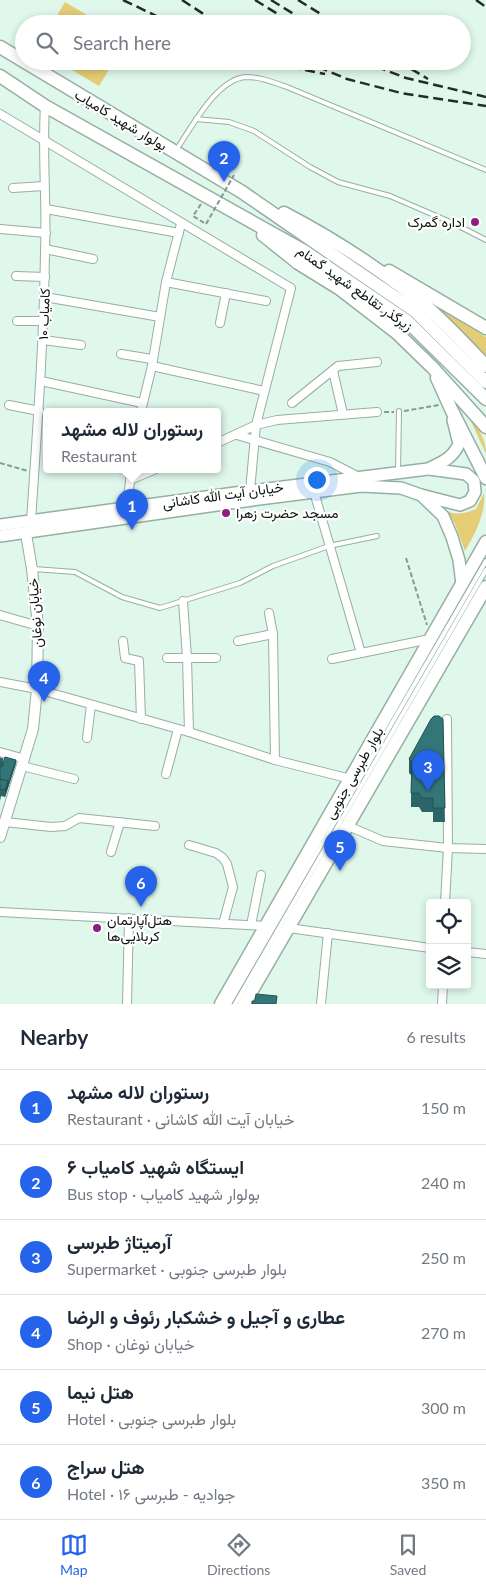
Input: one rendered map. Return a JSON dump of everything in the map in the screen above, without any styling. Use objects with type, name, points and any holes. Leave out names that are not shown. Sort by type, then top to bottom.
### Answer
[{"type":"main road","name":"بولوار شهید کامیاب","points":[[0,47],[15,56]]},
{"type":"main road","name":"بولوار شهید کامیاب","points":[[38,70],[242,192]]},
{"type":"main road","name":"بولوار شهید کامیاب","points":[[0,76],[45,106],[234,212]]},
{"type":"main road","points":[[242,192],[314,229],[358,256],[421,302],[486,366]]},
{"type":"main road","name":"زیرگذر تقاطع شهید گمنام","points":[[242,192],[415,311],[486,382]]},
{"type":"main road","points":[[234,212],[298,263],[340,289],[397,333],[432,367],[486,427]]},
{"type":"main road","name":"زیرگذر تقاطع شهید گمنام","points":[[234,212],[304,251],[407,321],[486,399]]},
{"type":"main road","points":[[358,256],[395,274],[486,328]]},
{"type":"main road","points":[[432,367],[486,478]]},
{"type":"main road","name":"خیابان آیت الله کاشانی","points":[[0,525],[428,468],[447,461],[455,454],[459,444],[450,406]]},
{"type":"main road","points":[[421,495],[460,505],[470,501],[475,492],[474,481],[466,474],[428,468]]},
{"type":"main road","name":"خیابان آیت الله کاشانی","points":[[0,536],[26,534],[361,486],[402,488],[421,495],[443,516],[452,536],[459,560],[462,584]]},
{"type":"main road","name":"بلوار طبرسی جنوبی","points":[[221,1004],[486,542]]},
{"type":"main road","name":"بلوار طبرسی جنوبی","points":[[244,1004],[486,587]]},
{"type":"street","name":"کامیاب ۱۰","points":[[31,521],[44,321],[46,209],[43,139],[45,106]]},
{"type":"street","points":[[0,114],[291,288],[256,424],[250,491]]},
{"type":"street","points":[[13,188],[44,186]]},
{"type":"street","points":[[46,209],[179,233]]},
{"type":"street","points":[[141,408],[152,362],[166,282],[182,224]]},
{"type":"street","points":[[0,229],[46,233]]},
{"type":"street","points":[[46,250],[93,259]]},
{"type":"street","points":[[16,276],[45,277]]},
{"type":"street","points":[[166,282],[266,301]]},
{"type":"street","points":[[220,323],[226,293]]},
{"type":"street","points":[[44,297],[160,317]]},
{"type":"street","points":[[17,320],[44,321]]},
{"type":"street","points":[[43,340],[81,345]]},
{"type":"street","points":[[121,354],[264,390]]},
{"type":"street","points":[[292,403],[338,366],[376,362]]},
{"type":"street","points":[[333,371],[343,414]]},
{"type":"street","points":[[41,382],[142,403]]},
{"type":"street","points":[[9,405],[39,410]]},
{"type":"street","points":[[221,441],[256,424],[277,420],[377,412]]},
{"type":"street","points":[[237,435],[330,462],[359,477]]},
{"type":"street","points":[[126,509],[131,473]]},
{"type":"street","points":[[130,480],[147,473]]},
{"type":"street","points":[[314,492],[361,653]]},
{"type":"street","name":"خیابان نوغان","points":[[0,836],[33,729],[38,689],[38,626],[26,534]]},
{"type":"street","points":[[183,601],[189,732]]},
{"type":"street","points":[[269,613],[274,634],[275,760]]},
{"type":"street","points":[[0,615],[38,626]]},
{"type":"street","points":[[238,641],[274,634]]},
{"type":"street","points":[[332,659],[433,635]]},
{"type":"street","points":[[123,641],[124,657],[138,660],[140,663],[141,719]]},
{"type":"street","points":[[167,658],[216,658]]},
{"type":"street","points":[[0,682],[38,689],[189,732],[275,760],[351,779]]},
{"type":"street","points":[[87,738],[91,705]]},
{"type":"street","points":[[445,899],[448,848],[447,719]]},
{"type":"street","points":[[166,774],[178,729]]},
{"type":"street","points":[[0,752],[23,762],[74,779]]},
{"type":"street","points":[[5,822],[50,827],[65,826],[79,818],[156,826]]},
{"type":"street","points":[[111,852],[120,822]]},
{"type":"street","points":[[348,826],[383,841],[448,848],[486,849]]},
{"type":"street","points":[[189,845],[216,853],[227,864],[233,887],[223,924]]},
{"type":"street","points":[[251,925],[261,875]]},
{"type":"street","points":[[0,912],[266,926]]},
{"type":"street","points":[[127,1004],[129,918]]},
{"type":"street","points":[[288,928],[426,947]]},
{"type":"street","points":[[321,1004],[328,934]]},
{"type":"street","points":[[471,952],[486,954]]},
{"type":"street","points":[[442,1004],[443,989]]},
{"type":"lane","points":[[174,152],[196,119],[224,86],[244,77],[259,78],[287,86],[486,170]]},
{"type":"lane","points":[[196,119],[229,122],[254,131],[310,168],[338,182],[390,196],[455,224],[486,240]]},
{"type":"lane","points":[[398,472],[400,411]]},
{"type":"lane","points":[[32,569],[74,572],[122,597],[160,608],[240,583],[273,566],[329,546],[377,536]]},
{"type":"lane","points":[[229,1004],[486,562]]},
{"type":"lane","points":[[235,1004],[486,570]]},
{"type":"path","points":[[206,195],[193,216],[206,224],[234,175]]},
{"type":"path","points":[[377,412],[450,406]]},
{"type":"path","points":[[0,463],[35,473]]},
{"type":"path","points":[[406,558],[427,625],[433,635]]},
{"type":"shaded area","points":[[65,2],[87,15],[57,15]]},
{"type":"shaded area","points":[[72,70],[109,70],[99,86]]},
{"type":"shaded area","points":[[434,305],[486,337],[486,357]]},
{"type":"shaded area","points":[[469,417],[473,418],[482,436],[486,454]]},
{"type":"shaded area","points":[[484,493],[482,516],[465,551],[455,524],[447,511],[462,513],[476,509]]},
{"type":"building","points":[[434,716],[439,716],[443,719],[445,808],[433,808],[433,798],[422,798],[419,793],[411,793],[412,762],[409,759]]},
{"type":"building","points":[[5,757],[16,760],[8,784],[8,781],[0,779],[0,766],[2,767]]},
{"type":"building","points":[[0,779],[8,781],[5,790],[0,789]]},
{"type":"building","points":[[256,994],[277,996],[276,1004],[252,1004],[252,1001],[255,1001]]},
{"type":"railway","points":[[123,0],[154,15]]},
{"type":"railway","points":[[182,0],[205,15]]},
{"type":"railway","points":[[255,0],[279,15]]},
{"type":"railway","points":[[271,0],[295,15]]},
{"type":"railway","points":[[298,0],[322,15]]},
{"type":"railway","points":[[476,0],[486,7]]},
{"type":"railway","points":[[305,70],[325,74]]},
{"type":"railway","points":[[326,70],[347,79],[401,93],[486,106]]},
{"type":"railway","points":[[385,70],[406,78],[486,97]]},
{"type":"railway","points":[[413,70],[428,79]]},
{"type":"place","name":"ایستگاه شهید کامیاب ۶","points":[[224,182]]},
{"type":"place","name":"اداره گمرک","points":[[475,222]]},
{"type":"place","name":"مسجد حضرت زهرا","points":[[226,513]]},
{"type":"place","name":"رستوران لاله مشهد","points":[[132,530]]},
{"type":"place","name":"عطاری و آجیل و خشکبار رئوف و الرضا","points":[[44,702]]},
{"type":"place","name":"آرمیتاژ طبرسی","points":[[428,791]]},
{"type":"place","name":"هتل نیما","points":[[340,871]]},
{"type":"place","name":"هتل سراج","points":[[141,907]]},
{"type":"place","name":"هتل‌آپارتمان کربلایی‌ها","points":[[97,928]]}]
